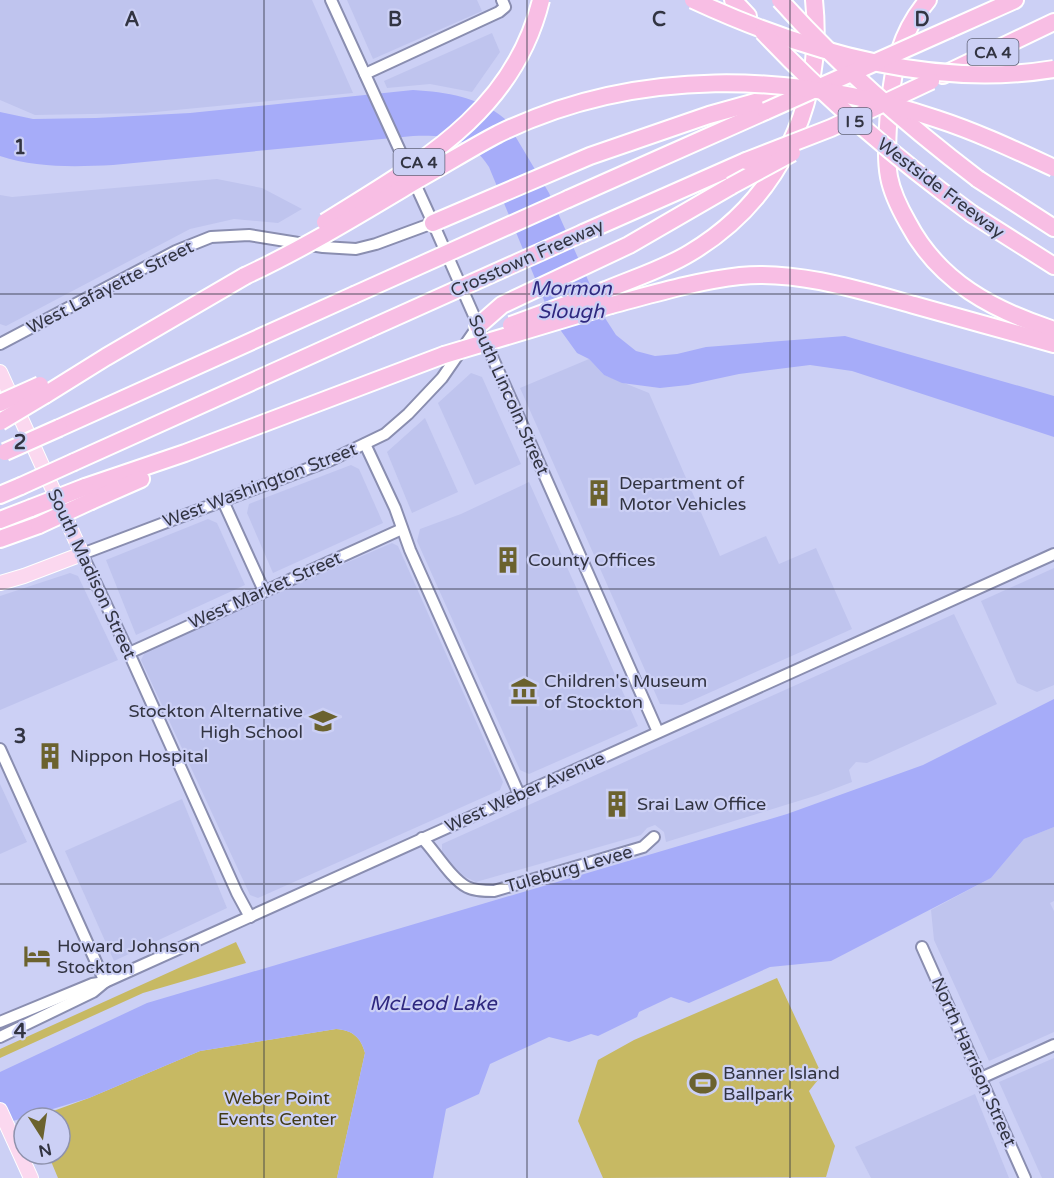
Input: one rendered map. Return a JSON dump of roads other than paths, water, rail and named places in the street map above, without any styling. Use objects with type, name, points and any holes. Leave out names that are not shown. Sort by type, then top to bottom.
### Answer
[{"type":"highway","name":"CA 4","points":[[0,422],[42,390],[106,357],[239,279],[428,156],[467,125],[491,100],[511,72],[528,41],[541,0]]},
{"type":"highway","points":[[693,0],[752,26],[804,44],[886,63],[941,71],[987,74],[1054,69]]},
{"type":"highway","name":"Westside Freeway","points":[[733,0],[800,69],[854,120],[972,214],[1054,266]]},
{"type":"highway","name":"Westside Freeway","points":[[780,0],[866,87],[921,135],[978,179],[1054,228]]},
{"type":"highway","points":[[608,297],[704,244],[739,214],[776,168],[801,120],[810,90],[815,51],[814,0]]},
{"type":"highway","points":[[928,0],[908,26],[892,75],[887,141],[888,168],[894,193],[920,244],[931,259],[957,283],[991,306],[1054,330]]},
{"type":"highway","name":"CA 4","points":[[768,105],[842,78],[1015,0]]},
{"type":"highway","name":"Crosstown Freeway","points":[[0,495],[746,161],[831,128],[1054,22]]},
{"type":"highway","points":[[239,279],[292,254],[498,135],[569,105],[643,88],[691,83],[748,84],[808,89],[855,97],[906,109],[962,128],[1054,168]]},
{"type":"highway","points":[[433,223],[543,175],[654,133],[768,105]]},
{"type":"highway","name":"Crosstown Freeway","points":[[3,453],[568,199],[768,105]]},
{"type":"highway","points":[[478,326],[502,305],[629,244],[804,146],[831,128]]},
{"type":"highway","points":[[0,520],[31,508],[88,494],[185,453],[444,355],[503,328],[608,297],[741,276],[777,276],[879,295],[1054,344]]},
{"type":"highway","points":[[0,403],[42,390]]},
{"type":"highway","points":[[0,539],[39,525],[88,494]]},
{"type":"main road","name":"South Madison Street","points":[[0,372],[82,554]]},
{"type":"main road","name":"West Washington Street","points":[[0,583],[82,554]]},
{"type":"main road","points":[[0,1110],[30,1178]]},
{"type":"street","name":"South Lincoln Street","points":[[331,0],[433,223],[658,732]]},
{"type":"street","points":[[365,74],[499,12],[505,7],[502,0]]},
{"type":"street","name":"West Lafayette Street","points":[[0,344],[176,251],[211,237],[249,235],[323,247],[356,249],[433,223]]},
{"type":"street","name":"West Washington Street","points":[[82,554],[331,460],[385,434],[408,414],[442,378],[478,326]]},
{"type":"street","points":[[365,444],[519,794]]},
{"type":"street","points":[[223,501],[264,591]]},
{"type":"street","name":"West Market Street","points":[[129,652],[402,529]]},
{"type":"street","name":"South Madison Street","points":[[82,554],[129,652],[237,893],[250,916]]},
{"type":"street","name":"West Weber Avenue","points":[[0,1037],[93,992],[105,982],[1054,554]]},
{"type":"street","points":[[0,750],[105,982],[92,984],[0,1022]]},
{"type":"street","name":"Tuleburg Levee","points":[[422,838],[457,879],[466,886],[479,891],[494,891],[643,847],[654,837]]},
{"type":"street","name":"North Harrison Street","points":[[922,947],[1025,1178]]},
{"type":"street","points":[[981,1078],[1054,1045]]},
{"type":"water","name":"Mormon Slough","points":[[413,90],[462,97],[484,105],[505,119],[549,193],[605,318],[616,335],[636,351],[655,356],[677,354],[706,347],[845,336],[1054,396],[1054,437],[852,371],[810,365],[739,374],[688,385],[660,388],[622,383],[604,375],[589,359],[577,353],[551,317],[489,167],[474,149],[447,137],[413,136],[99,166],[42,165],[0,156],[0,112],[33,119],[190,113]]},
{"type":"water","name":"McLeod Lake","points":[[1054,699],[1054,827],[1024,839],[991,878],[831,961],[770,967],[689,1003],[671,997],[639,1012],[637,1017],[598,1036],[591,1034],[569,1042],[549,1037],[490,1064],[479,1094],[446,1109],[433,1178],[337,1178],[365,1053],[355,1035],[336,1029],[200,1051],[89,1098],[63,1106],[12,1106],[12,1121],[0,1125],[0,1072],[147,1003],[787,814],[923,765]]},
{"type":"place","name":"Department of Motor Vehicles","points":[[599,493]]},
{"type":"place","name":"County Offices","points":[[508,560]]},
{"type":"place","name":"Children's Museum of Stockton","points":[[524,691]]},
{"type":"place","name":"Stockton Alternative High School","points":[[323,721]]},
{"type":"place","name":"Nippon Hospital","points":[[50,756]]},
{"type":"place","name":"Srai Law Office","points":[[617,804]]},
{"type":"place","name":"Howard Johnson Stockton","points":[[37,956]]},
{"type":"place","name":"Banner Island Ballpark","points":[[703,1083]]},
{"type":"park label","name":"Weber Point Events Center","points":[[277,1108]]}]
